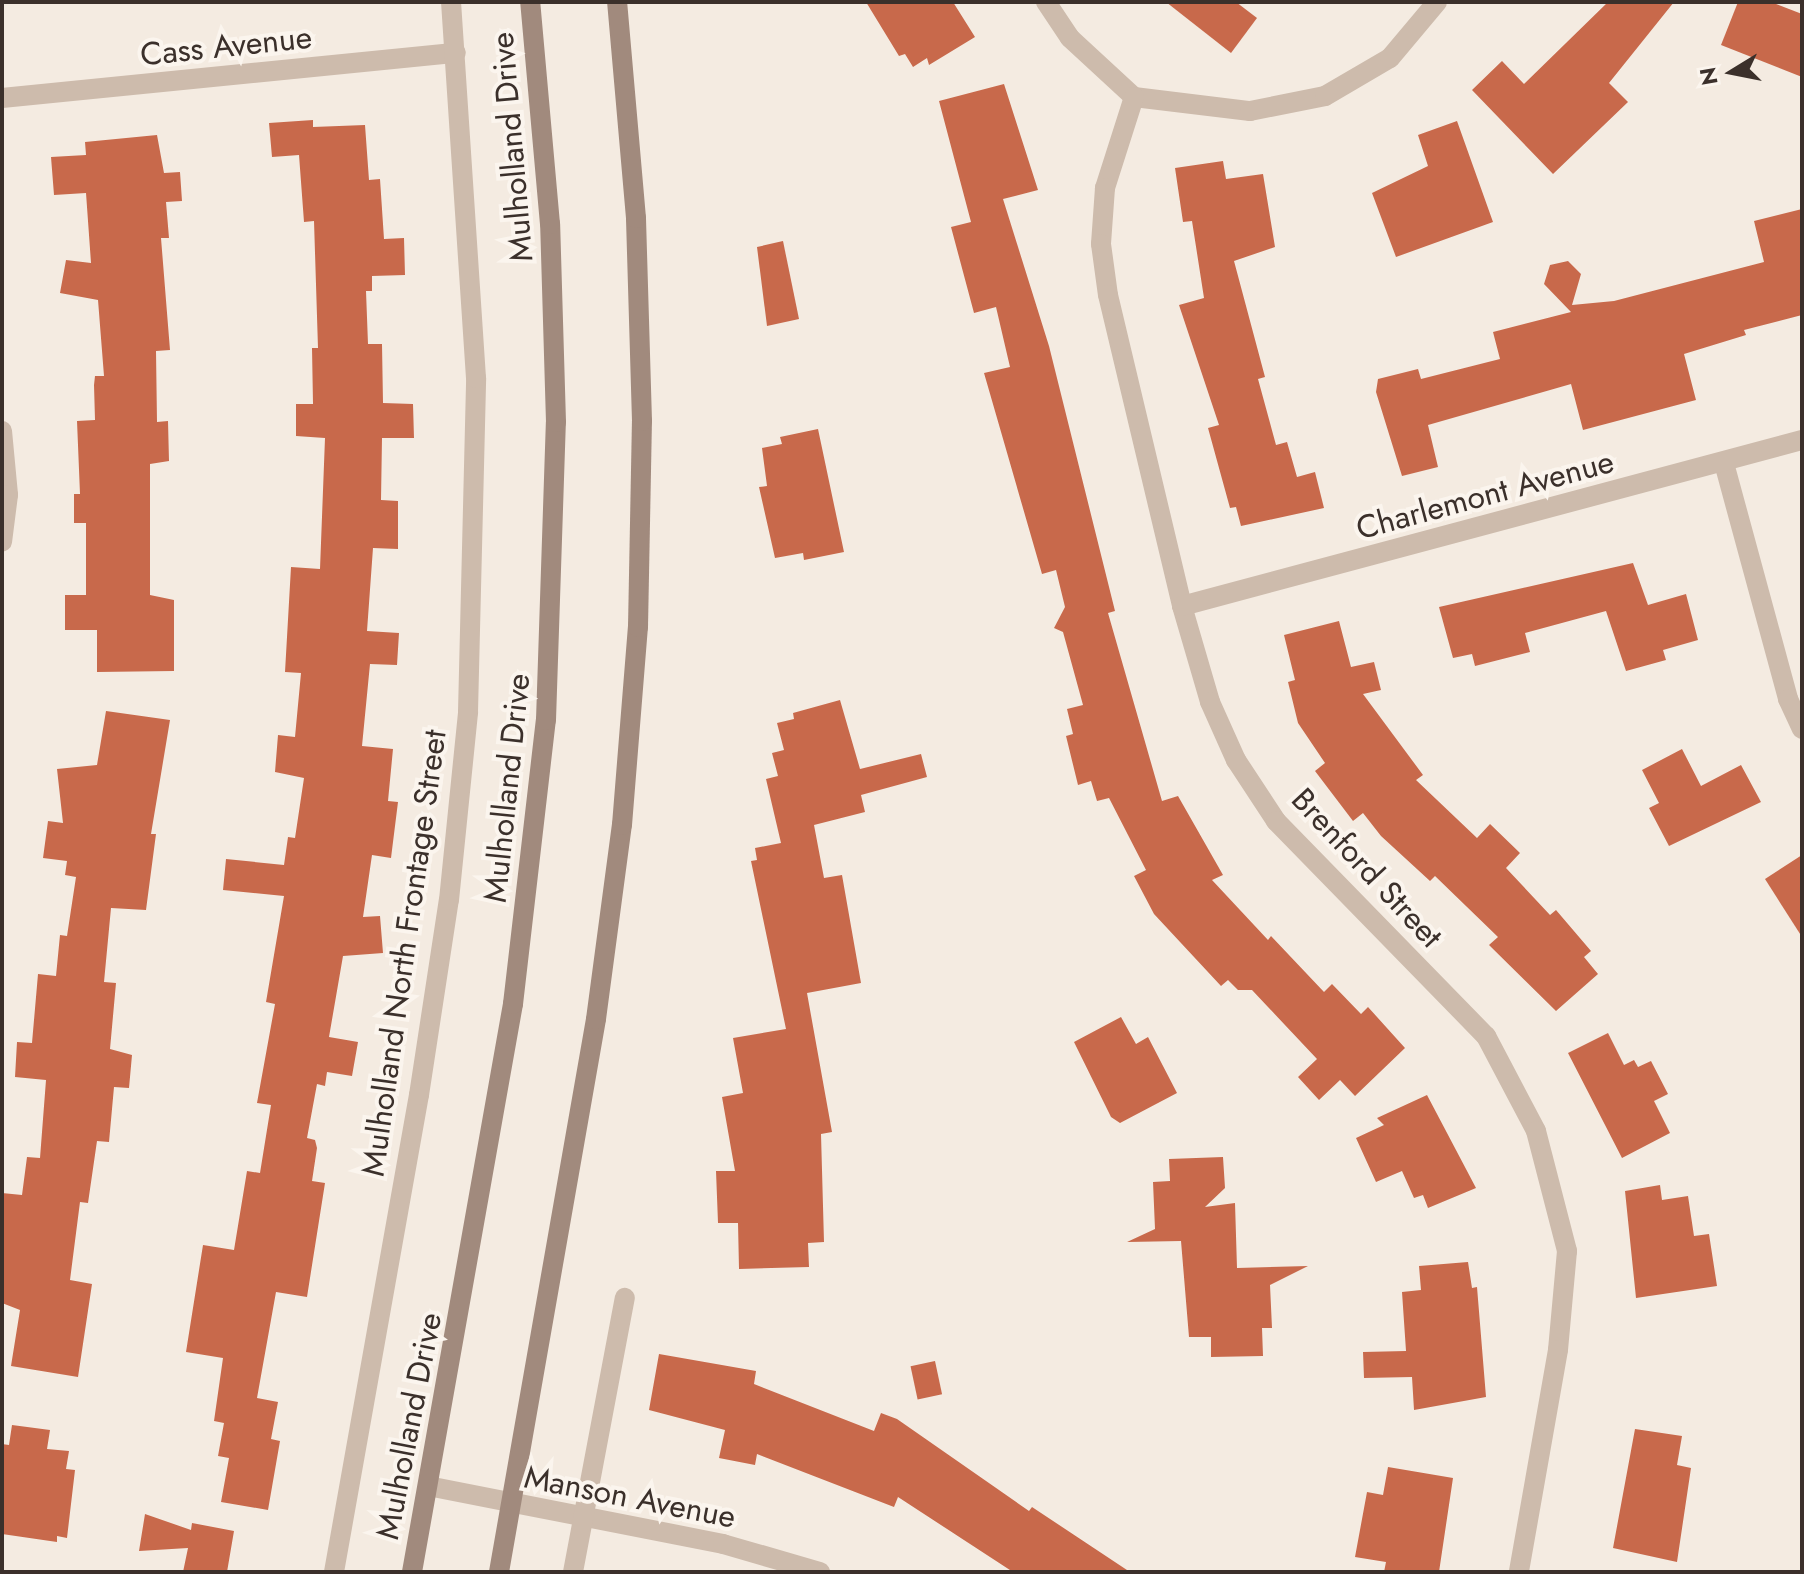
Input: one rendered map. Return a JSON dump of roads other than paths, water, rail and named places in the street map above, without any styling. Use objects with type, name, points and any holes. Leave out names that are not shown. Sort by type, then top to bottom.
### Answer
[{"type":"main road","name":"Mulholland Drive","points":[[412,1572],[513,1004],[546,720],[556,408],[546,161],[530,2]]},
{"type":"main road","points":[[499,1572],[596,1019],[622,825],[638,627],[642,421],[636,234],[617,2]]},
{"type":"street","name":"Mulholland North Frontage Street","points":[[334,1572],[421,1080],[449,900],[468,712],[476,378],[451,2]]},
{"type":"street","points":[[1046,2],[1070,38],[1134,97],[1250,111],[1325,96],[1390,58],[1437,2]]},
{"type":"street","name":"Cass Avenue","points":[[2,98],[456,53]]},
{"type":"street","name":"Brenford Street","points":[[1134,97],[1105,188],[1101,244],[1108,295],[1182,606],[1210,702],[1236,760],[1276,821],[1486,1036],[1536,1131],[1567,1251],[1558,1350],[1519,1572]]},
{"type":"street","points":[[2,431],[5,495],[2,542]]},
{"type":"street","name":"Charlemont Avenue","points":[[1182,606],[1802,440]]},
{"type":"street","points":[[1724,463],[1788,699],[1802,729]]},
{"type":"street","points":[[573,1572],[625,1298]]},
{"type":"street","name":"Manson Avenue","points":[[428,1486],[510,1505],[723,1544],[820,1572]]}]
